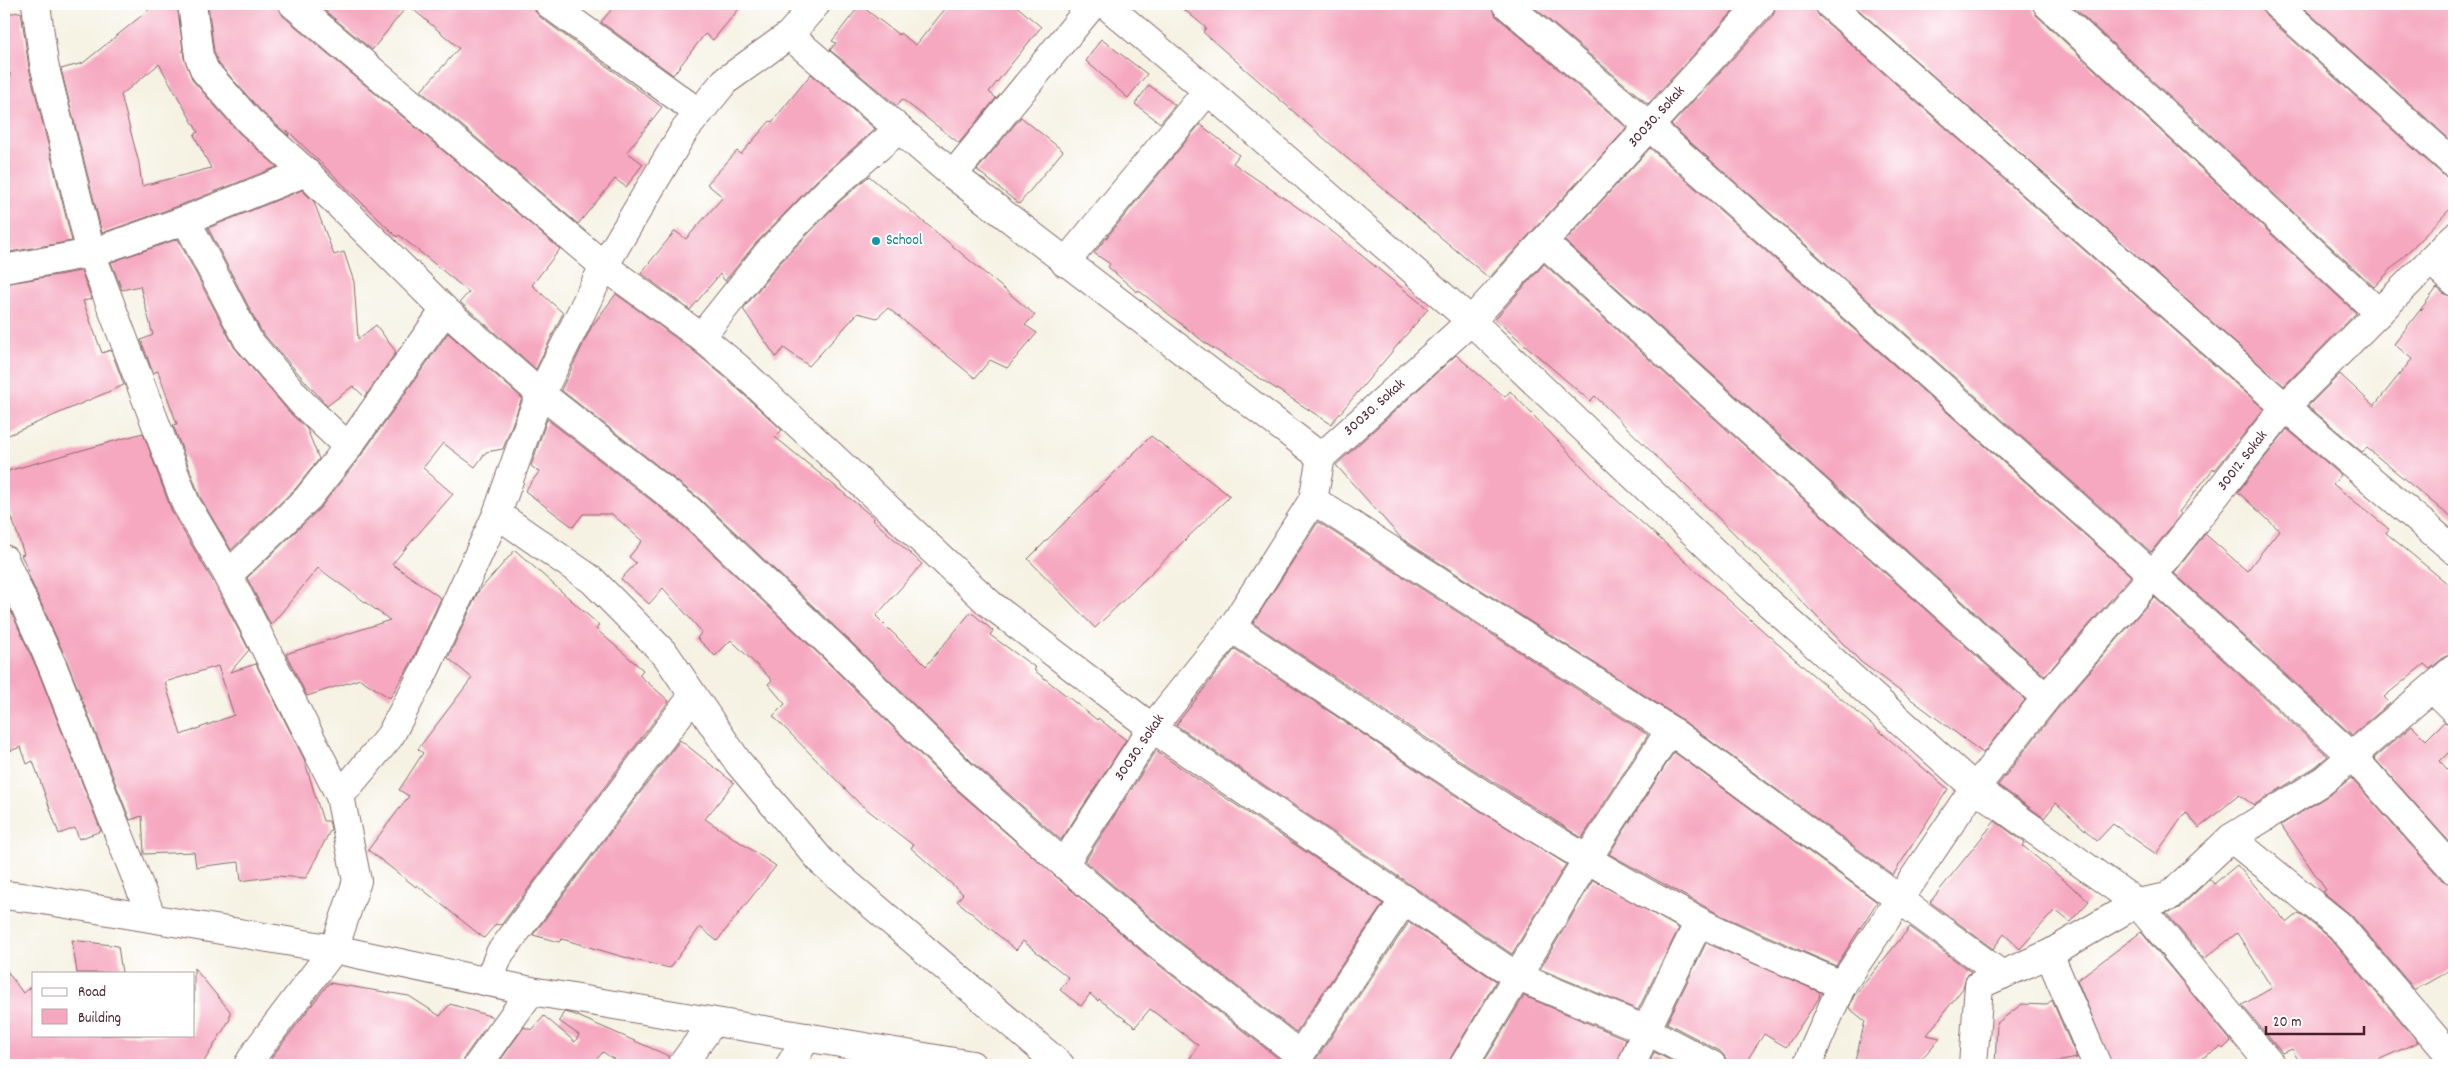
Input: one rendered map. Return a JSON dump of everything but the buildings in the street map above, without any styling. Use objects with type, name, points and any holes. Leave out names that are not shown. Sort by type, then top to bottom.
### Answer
[{"type":"street","points":[[36,4],[44,64],[91,253],[186,504],[228,575],[340,796],[357,881],[334,949],[259,1060]]},
{"type":"street","points":[[192,4],[199,56],[205,71],[250,122],[306,172],[444,310],[541,394],[689,510],[839,652],[961,773],[1156,943],[1296,1060],[1405,899]]},
{"type":"street","points":[[293,4],[604,266],[701,337],[737,367],[990,604],[1152,728],[1516,976],[1646,1030],[1712,1065]]},
{"type":"street","points":[[549,4],[698,113]]},
{"type":"street","points":[[340,796],[390,736],[426,668],[497,514],[541,394],[604,266],[684,131],[725,81],[789,35],[816,4]]},
{"type":"street","points":[[953,175],[1093,4]]},
{"type":"street","points":[[1105,4],[1208,90],[1471,320],[1752,588],[1975,788],[2137,903],[2271,1065]]},
{"type":"street","points":[[1506,4],[1649,126],[2153,575],[2352,756],[2454,870]]},
{"type":"street","name":"30030. Sokak","points":[[1064,864],[1152,728],[1232,628],[1313,500],[1321,458],[1471,320],[1760,4]]},
{"type":"street","points":[[1829,4],[2285,408],[2454,550]]},
{"type":"street","points":[[2047,4],[2379,313]]},
{"type":"street","points":[[2276,4],[2454,164]]},
{"type":"street","points":[[789,35],[953,175],[1321,458]]},
{"type":"street","points":[[1065,263],[1208,90]]},
{"type":"street","points":[[701,337],[773,246],[828,191],[899,129]]},
{"type":"street","points":[[4,269],[91,253],[186,220],[306,172]]},
{"type":"street","points":[[186,220],[248,340],[302,403],[348,447]]},
{"type":"street","name":"30012. Sokak","points":[[1807,1065],[1842,985],[1975,788],[2046,698],[2153,575],[2285,408],[2454,237]]},
{"type":"street","points":[[1543,242],[2046,698]]},
{"type":"street","points":[[2431,261],[2454,282]]},
{"type":"street","points":[[228,575],[308,498],[348,447],[444,310]]},
{"type":"street","points":[[1313,500],[1670,730],[2002,975]]},
{"type":"street","points":[[497,514],[592,580],[666,655],[738,762],[822,862],[1060,1065]]},
{"type":"street","points":[[4,559],[52,665],[152,918]]},
{"type":"street","points":[[1232,628],[1484,794],[1588,858],[1699,922],[1842,985]]},
{"type":"street","points":[[1973,1065],[1978,985],[2049,954],[2137,903],[2168,897],[2231,838],[2324,780],[2433,689],[2454,669]]},
{"type":"street","points":[[2433,689],[2454,710]]},
{"type":"street","points":[[488,982],[500,953],[693,696]]},
{"type":"street","points":[[1464,1065],[1588,858],[1670,730]]},
{"type":"street","points":[[2231,838],[2340,926],[2450,1059]]},
{"type":"street","points":[[4,895],[37,898],[334,949],[531,991],[972,1065]]},
{"type":"street","points":[[1632,1065],[1646,1030],[1699,922]]},
{"type":"street","points":[[2049,954],[2096,1065]]},
{"type":"street","points":[[478,1065],[531,991]]},
{"type":"street","points":[[682,1065],[713,1022]]},
{"type":"street","points":[[790,1065],[807,1037]]},
{"type":"place","name":"School","points":[[876,241]]}]
